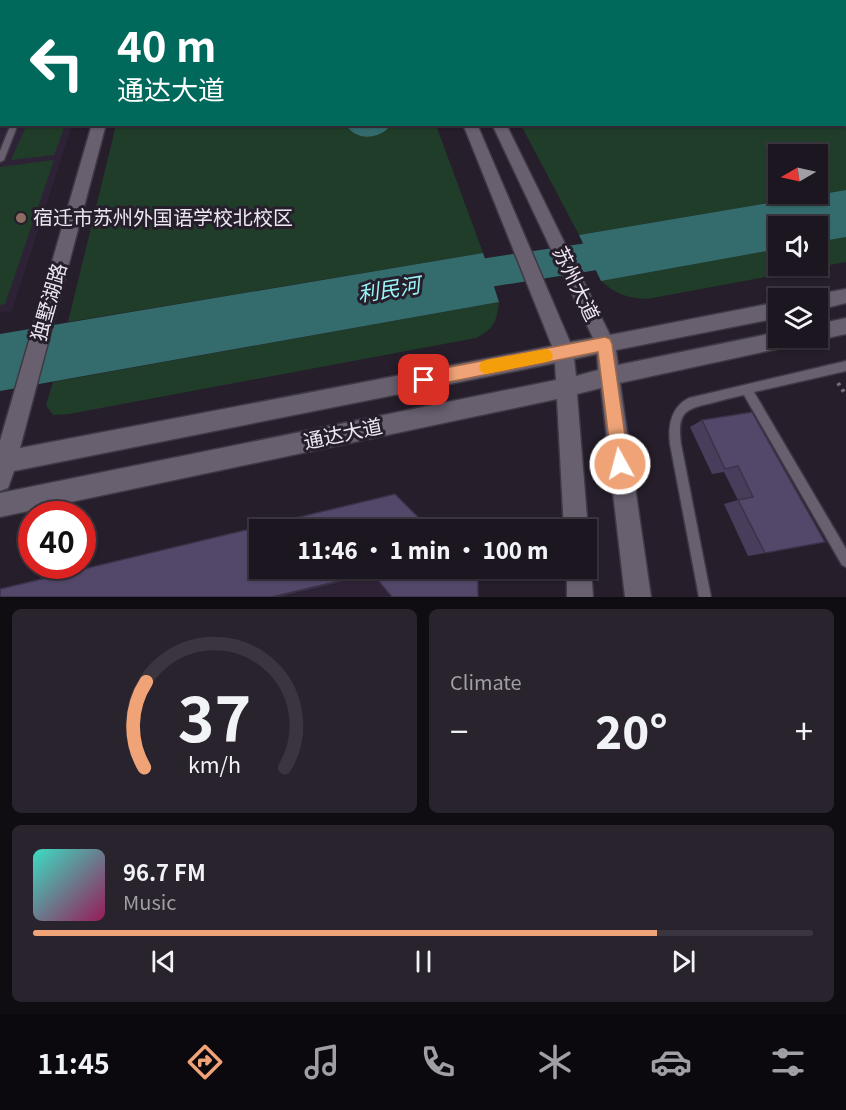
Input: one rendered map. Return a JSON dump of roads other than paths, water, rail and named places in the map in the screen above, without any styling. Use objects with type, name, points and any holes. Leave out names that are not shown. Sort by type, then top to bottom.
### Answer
[{"type":"street","name":"独墅湖路","points":[[2,468],[98,126]]},
{"type":"street","name":"苏州大道","points":[[471,126],[564,352],[575,519]]},
{"type":"street","name":"苏州大道","points":[[500,126],[605,344],[638,597]]},
{"type":"street","points":[[828,300],[846,296]]},
{"type":"street","name":"通达大道","points":[[2,468],[768,312]]},
{"type":"street","points":[[828,330],[846,326]]},
{"type":"street","name":"通达大道","points":[[0,505],[566,388],[609,376],[768,343]]},
{"type":"street","points":[[579,579],[580,597]]},
{"type":"lane","points":[[0,160],[14,126]]},
{"type":"lane","points":[[705,597],[674,432],[676,417],[681,408],[689,403],[846,366]]},
{"type":"lane","points":[[747,390],[846,561]]},
{"type":"water","points":[[347,126],[390,126],[375,136],[368,137]]},
{"type":"water","points":[[846,190],[846,237],[828,240],[828,216],[768,216],[768,251],[601,281],[579,235],[768,203],[828,204],[828,193]]},
{"type":"water","points":[[483,253],[499,302],[0,391],[0,334]]},
{"type":"waterway","name":"利民河","points":[[440,280],[641,249]]},
{"type":"place","name":"宿迁市苏州外国语学校北校区","points":[[21,218]]}]
